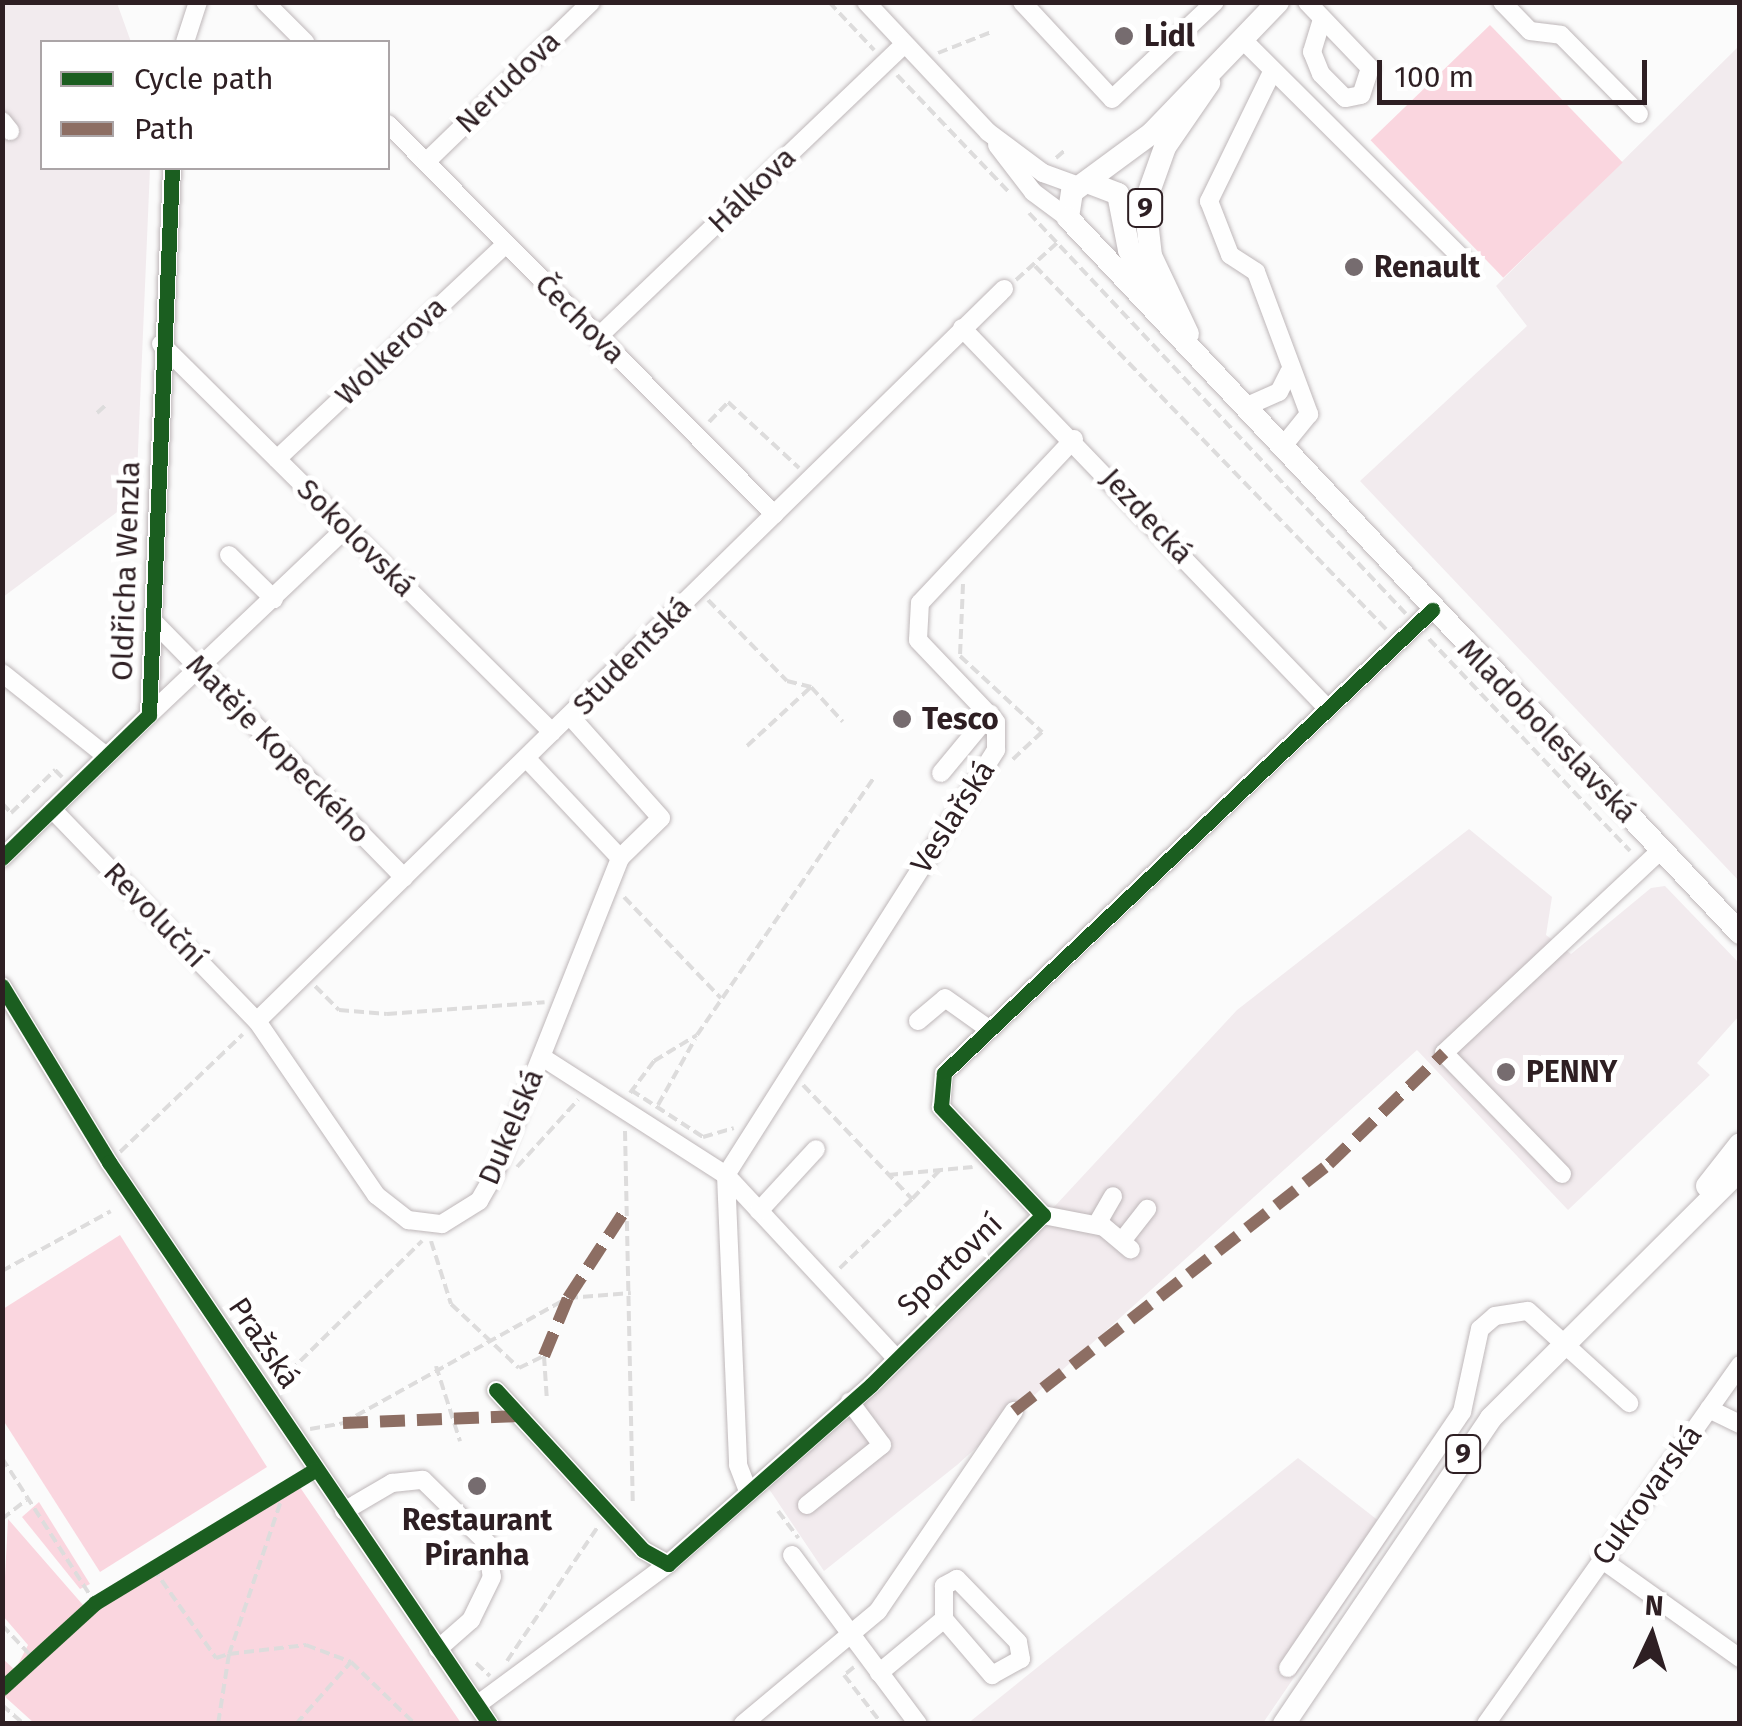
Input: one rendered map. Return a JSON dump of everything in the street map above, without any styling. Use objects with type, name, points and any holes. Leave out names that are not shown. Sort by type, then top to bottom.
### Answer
[{"type":"main road","name":"9","points":[[1083,184],[1152,133],[1278,2]]},
{"type":"main road","name":"9","points":[[1198,356],[1152,256],[1144,203],[1165,148],[1216,69]]},
{"type":"main road","name":"9","points":[[1086,236],[1103,237],[1122,210],[1152,133]]},
{"type":"main road","name":"Mladoboleslavská","points":[[1083,184],[1104,182],[1122,210],[1159,312]]},
{"type":"main road","points":[[1068,218],[1083,184]]},
{"type":"main road","name":"Mladoboleslavská","points":[[1068,218],[1283,446],[1425,618],[1662,849],[1738,929]]},
{"type":"main road","name":"9","points":[[1684,1217],[1740,1144]]},
{"type":"main road","name":"9","points":[[1284,1724],[1463,1454],[1565,1339],[1684,1217],[1740,1170]]},
{"type":"street","points":[[186,40],[198,2]]},
{"type":"street","points":[[265,2],[304,40]]},
{"type":"street","name":"Nerudova","points":[[426,162],[591,2]]},
{"type":"street","name":"Mladoboleslavská","points":[[866,2],[988,132],[1042,174],[1083,184]]},
{"type":"street","points":[[1022,2],[1112,99],[1215,2]]},
{"type":"street","points":[[1307,2],[1322,20]]},
{"type":"street","points":[[1502,2],[1530,31],[1562,34],[1639,114]]},
{"type":"street","points":[[1244,40],[1468,265]]},
{"type":"street","name":"Hálkova","points":[[598,337],[905,44]]},
{"type":"street","points":[[1272,72],[1209,201],[1230,254],[1256,272],[1290,372],[1309,414],[1283,446]]},
{"type":"street","name":"Čechova","points":[[390,126],[774,514]]},
{"type":"street","name":"Mladoboleslavská","points":[[988,132],[1016,174],[1068,218]]},
{"type":"street","name":"Oldřicha Wenzla","points":[[150,715],[161,344],[172,170]]},
{"type":"street","name":"Wolkerova","points":[[277,459],[506,244]]},
{"type":"street","name":"Studentská","points":[[257,1021],[552,732],[572,718],[1004,289]]},
{"type":"street","name":"Jezdecká","points":[[962,328],[1074,439],[1328,709]]},
{"type":"street","name":"Sokolovská","points":[[161,344],[552,732]]},
{"type":"street","points":[[1245,407],[1279,392],[1290,372]]},
{"type":"street","name":"Veslařská","points":[[726,1174],[996,750],[990,714],[918,640],[920,602],[1074,439]]},
{"type":"street","name":"Oldřicha Wenzla","points":[[2,858],[150,715],[202,672],[345,529]]},
{"type":"street","points":[[229,556],[274,599]]},
{"type":"street","name":"Sportovní","points":[[477,1705],[668,1564],[747,1488],[850,1402],[1042,1215],[941,1107],[944,1073],[1425,618]]},
{"type":"street","name":"Matěje Kopeckého","points":[[152,621],[404,877]]},
{"type":"street","points":[[2,672],[106,756]]},
{"type":"street","points":[[941,773],[990,714]]},
{"type":"street","points":[[527,759],[620,858],[662,818],[572,718]]},
{"type":"street","name":"Revoluční","points":[[52,808],[257,1021]]},
{"type":"street","points":[[1562,1174],[1444,1053],[1662,849]]},
{"type":"street","name":"Dukelská","points":[[430,1231],[479,1200],[542,1056],[620,858]]},
{"type":"street","name":"Pražská","points":[[2,986],[109,1162],[490,1724]]},
{"type":"street","points":[[918,1020],[946,998],[990,1030]]},
{"type":"street","points":[[257,1021],[376,1195],[430,1231]]},
{"type":"street","name":"Sportovní","points":[[542,1056],[592,1086],[628,1098],[726,1174],[894,1356]]},
{"type":"street","points":[[759,1211],[816,1149]]},
{"type":"street","points":[[726,1174],[738,1465],[747,1488]]},
{"type":"street","points":[[1097,1224],[1112,1196]]},
{"type":"street","points":[[1042,1215],[1097,1224],[1127,1245],[1147,1209]]},
{"type":"street","points":[[1288,1668],[1462,1412],[1480,1329],[1528,1310],[1565,1339],[1629,1403]]},
{"type":"street","name":"Cukrovarská","points":[[1486,1724],[1740,1365]]},
{"type":"street","points":[[496,1390],[610,1514],[668,1564]]},
{"type":"street","points":[[807,1505],[882,1445],[850,1402]]},
{"type":"street","points":[[1709,1409],[1740,1424]]},
{"type":"street","points":[[742,1724],[852,1640],[1014,1410]]},
{"type":"street","points":[[344,1511],[392,1483],[423,1480],[487,1543],[492,1577],[472,1620],[438,1649]]},
{"type":"street","points":[[792,1555],[918,1724]]},
{"type":"street","points":[[1601,1559],[1740,1658]]},
{"type":"street","points":[[957,1580],[1009,1630],[1021,1659],[992,1676],[944,1620],[944,1586],[957,1580]]},
{"type":"street","points":[[879,1674],[944,1620]]},
{"type":"path","points":[[829,2],[1010,194]]},
{"type":"path","points":[[938,52],[991,32]]},
{"type":"path","points":[[1023,207],[1425,618],[1630,851]]},
{"type":"path","points":[[1004,289],[1057,243]]},
{"type":"path","points":[[1035,266],[1371,613]]},
{"type":"path","points":[[695,436],[728,402],[811,480]]},
{"type":"path","points":[[97,413],[107,404]]},
{"type":"path","points":[[698,590],[786,681],[811,687],[844,722]]},
{"type":"path","points":[[747,746],[811,687]]},
{"type":"path","points":[[2,803],[12,812],[55,770],[72,788]]},
{"type":"path","points":[[658,1107],[697,1035],[874,777]]},
{"type":"path","points":[[610,882],[722,999]]},
{"type":"path","points":[[304,976],[339,1010],[387,1014],[564,1001]]},
{"type":"path","points":[[109,1162],[257,1021]]},
{"type":"path","points":[[633,1502],[628,1098],[654,1061],[697,1035]]},
{"type":"path","points":[[803,1085],[912,1199]]},
{"type":"path","points":[[502,1182],[592,1086]]},
{"type":"path","points":[[628,1098],[658,1107],[703,1137],[718,1138],[742,1118]]},
{"type":"path","points":[[888,1174],[980,1166]]},
{"type":"path","points":[[836,1272],[941,1170]]},
{"type":"path","points":[[2,1271],[110,1211]]},
{"type":"path","points":[[430,1231],[448,1300],[519,1368],[544,1356],[547,1401]]},
{"type":"path","points":[[276,1384],[430,1231]]},
{"type":"path","points":[[310,1429],[343,1423],[486,1337],[568,1298],[631,1293]]},
{"type":"path","points":[[436,1366],[460,1441]]},
{"type":"path","points":[[2,1458],[95,1603]]},
{"type":"path","points":[[2,1688],[32,1656],[95,1603],[316,1469]]},
{"type":"path","points":[[218,1724],[229,1654],[285,1488]]},
{"type":"path","points":[[2,1519],[26,1500]]},
{"type":"path","points":[[476,1663],[487,1676],[500,1672],[610,1514]]},
{"type":"path","points":[[153,1568],[216,1658],[306,1645],[351,1662],[415,1724]]},
{"type":"path","points":[[2,1625],[32,1656]]},
{"type":"path","points":[[296,1724],[351,1662]]},
{"type":"path","points":[[855,1666],[844,1675],[882,1724]]},
{"type":"path","points":[[2,1705],[24,1724]]},
{"type":"shaded area","points":[[3,3],[117,3],[130,40],[40,40],[40,170],[150,170],[136,498],[3,597]]},
{"type":"shaded area","points":[[1490,25],[1623,162],[1503,278],[1371,140]]},
{"type":"shaded area","points":[[1739,46],[1739,881],[1360,481],[1527,326],[1496,286]]},
{"type":"shaded area","points":[[1469,829],[1552,897],[1546,935],[1571,954],[1651,888],[1665,886],[1739,963],[1739,1016],[1697,1063],[1710,1075],[1568,1210],[1417,1050],[957,1465],[824,1571],[767,1486],[1041,1221],[1237,1010]]},
{"type":"shaded area","points":[[120,1235],[267,1467],[100,1572],[3,1420],[3,1309]]},
{"type":"shaded area","points":[[1298,1458],[1393,1532],[1263,1723],[967,1724]]},
{"type":"shaded area","points":[[293,1477],[461,1723],[34,1723],[3,1695],[3,1659],[15,1670],[28,1645],[3,1616],[8,1519],[83,1605],[62,1625]]},
{"type":"shaded area","points":[[39,1502],[90,1584],[80,1589],[22,1517]]},
{"type":"marked path","points":[[1014,1411],[1329,1164],[1444,1053]]},
{"type":"marked path","points":[[544,1356],[568,1298],[627,1207]]},
{"type":"marked path","points":[[343,1423],[520,1416]]},
{"type":"cycle path","points":[[2,858],[149,715],[172,170]]},
{"type":"cycle path","points":[[496,1390],[643,1550],[668,1564],[871,1385],[1043,1215],[941,1107],[944,1073],[1432,610]]},
{"type":"cycle path","points":[[2,986],[109,1162],[490,1724]]},
{"type":"cycle path","points":[[2,1688],[95,1603],[316,1469]]},
{"type":"place","name":"Lidl","points":[[1124,36]]},
{"type":"place","name":"Renault","points":[[1354,267]]},
{"type":"place","name":"Tesco","points":[[902,719]]},
{"type":"place","name":"PENNY","points":[[1506,1072]]},
{"type":"place","name":"Restaurant Piranha","points":[[477,1486]]}]
